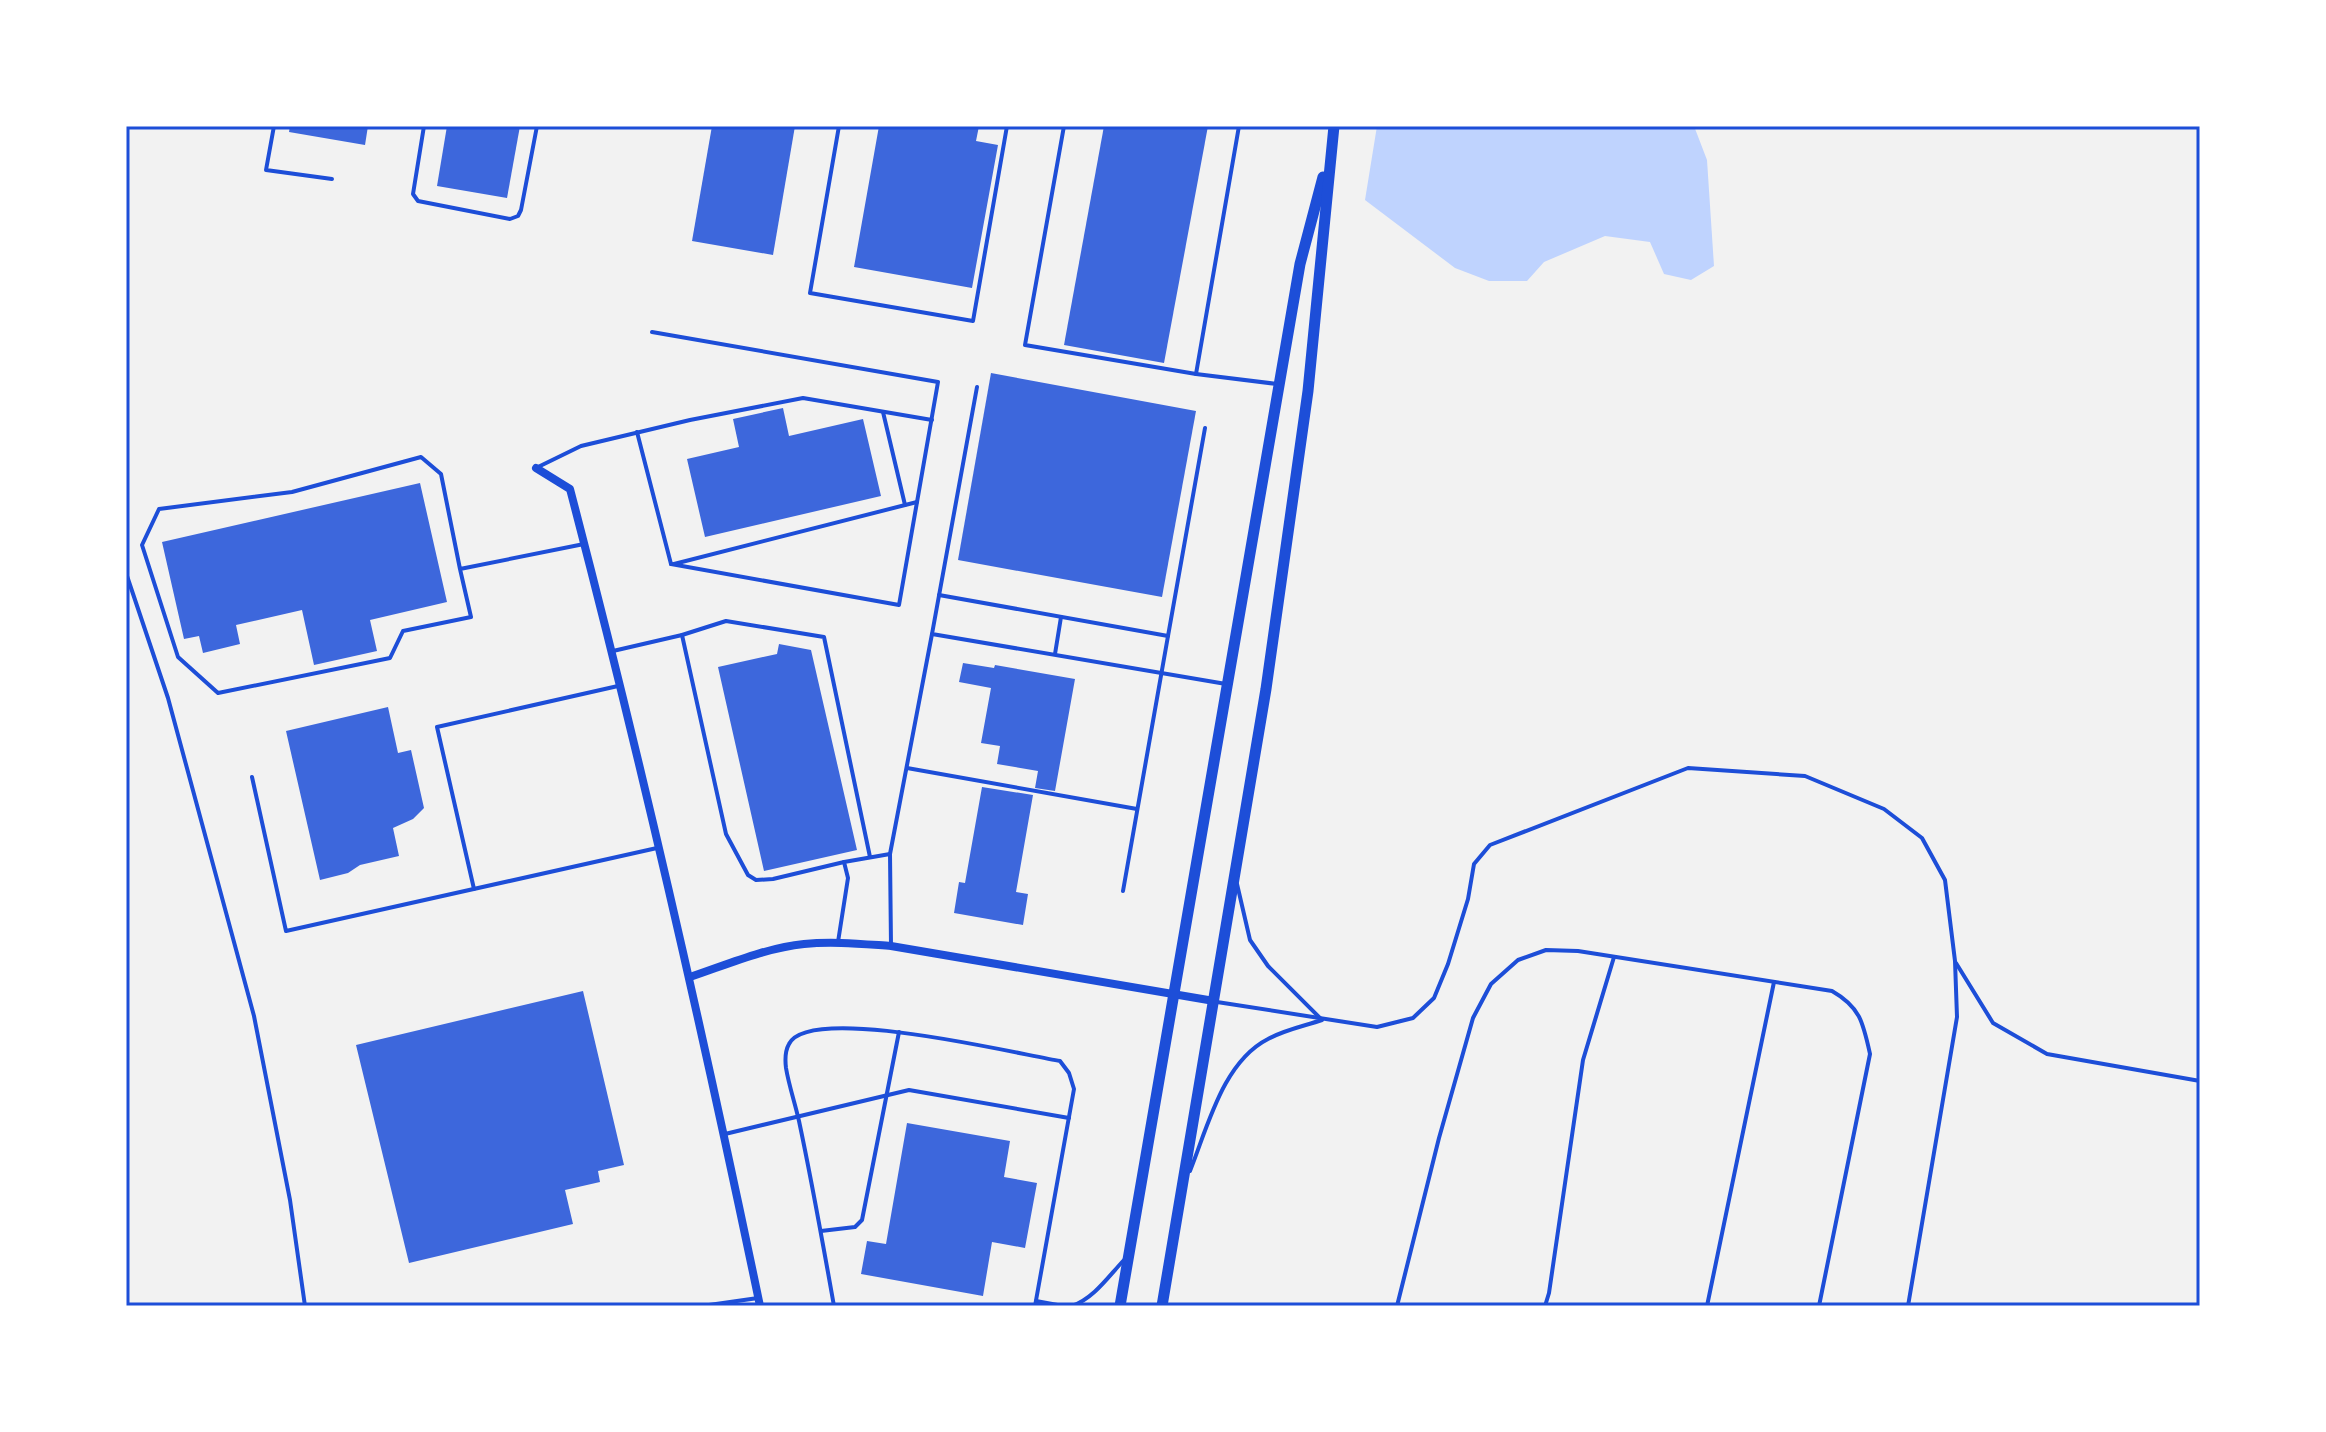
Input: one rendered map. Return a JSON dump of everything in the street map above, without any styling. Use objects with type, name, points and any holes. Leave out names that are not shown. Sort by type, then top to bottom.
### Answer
[{"type":"street","points":[[1162,1306],[1266,689],[1308,391],[1334,126]]},
{"type":"street","points":[[1120,1306],[1300,264],[1332,141]]},
{"type":"street","points":[[536,468],[570,489],[690,977],[759,1302]]},
{"type":"street","points":[[690,977],[766,952],[801,944],[838,942],[891,946],[1214,1001]]},
{"type":"lane","points":[[274,126],[266,170],[332,179]]},
{"type":"lane","points":[[424,126],[413,194],[418,201],[510,219],[518,216],[521,210],[537,126]]},
{"type":"lane","points":[[839,126],[810,293],[973,321],[1007,126]]},
{"type":"lane","points":[[1064,126],[1025,345],[1279,385]]},
{"type":"lane","points":[[1196,374],[1239,126]]},
{"type":"lane","points":[[652,332],[938,382],[899,605],[671,564]]},
{"type":"lane","points":[[891,946],[890,854],[977,387]]},
{"type":"lane","points":[[536,468],[581,446],[803,398],[932,420]]},
{"type":"lane","points":[[883,412],[905,505]]},
{"type":"lane","points":[[1123,891],[1205,428]]},
{"type":"lane","points":[[637,432],[671,564]]},
{"type":"lane","points":[[421,457],[441,474],[460,569],[471,617],[403,631],[390,658],[218,693],[178,657],[142,545],[159,509],[292,492],[421,457]]},
{"type":"lane","points":[[671,564],[917,502]]},
{"type":"lane","points":[[460,569],[584,544]]},
{"type":"lane","points":[[939,595],[1168,636]]},
{"type":"lane","points":[[1054,655],[1061,617]]},
{"type":"lane","points":[[612,651],[726,621],[824,637],[870,857]]},
{"type":"lane","points":[[932,634],[1228,684]]},
{"type":"lane","points":[[682,635],[726,834],[748,875],[756,880],[773,879],[890,854]]},
{"type":"lane","points":[[474,889],[437,727],[620,686]]},
{"type":"lane","points":[[907,768],[1137,810]]},
{"type":"lane","points":[[1214,1001],[1377,1027],[1413,1018],[1434,998],[1468,899],[1474,864],[1490,845],[1688,768],[1805,776],[1884,809],[1922,838],[1945,880],[1955,961],[1957,1017],[1908,1306]]},
{"type":"lane","points":[[252,777],[286,931],[657,848]]},
{"type":"lane","points":[[838,942],[848,878],[844,862]]},
{"type":"lane","points":[[1236,878],[1250,940],[1268,966],[1322,1020]]},
{"type":"lane","points":[[1397,1306],[1473,1018],[1491,984],[1518,960],[1546,950],[1614,957],[1832,991],[1852,1002],[1864,1025],[1870,1054],[1819,1306]]},
{"type":"lane","points":[[1545,1306],[1583,1060],[1614,957]]},
{"type":"lane","points":[[1955,961],[1993,1023],[2047,1054],[2200,1081]]},
{"type":"lane","points":[[1707,1306],[1774,982]]},
{"type":"lane","points":[[1181,1193],[1220,1099],[1241,1058],[1268,1039],[1322,1020]]},
{"type":"lane","points":[[834,1306],[785,1065],[785,1054],[792,1039],[803,1031],[822,1027],[899,1032],[1060,1061],[1069,1073],[1074,1089],[1035,1303],[1063,1306]]},
{"type":"lane","points":[[821,1231],[855,1227],[862,1220],[899,1032]]},
{"type":"lane","points":[[723,1135],[909,1090],[1069,1118]]},
{"type":"lane","points":[[1072,1306],[1097,1291],[1131,1252]]},
{"type":"lane","points":[[702,1306],[759,1302]]},
{"type":"path","points":[[126,573],[168,698],[254,1016],[290,1200],[305,1306]]},
{"type":"water","points":[[1377,126],[1694,126],[1707,160],[1714,266],[1691,280],[1664,274],[1650,242],[1605,236],[1544,262],[1527,281],[1489,281],[1455,268],[1365,200]]},
{"type":"building","points":[[290,126],[368,126],[365,145],[289,132]]},
{"type":"building","points":[[447,126],[520,126],[507,198],[437,186]]},
{"type":"building","points":[[712,126],[795,126],[773,255],[692,241]]},
{"type":"building","points":[[879,126],[979,126],[976,141],[998,145],[972,288],[854,267]]},
{"type":"building","points":[[1104,126],[1208,126],[1164,363],[1064,345]]},
{"type":"building","points":[[991,373],[1196,411],[1162,597],[958,560]]},
{"type":"building","points":[[783,408],[789,436],[863,419],[881,496],[705,537],[687,459],[739,447],[733,419]]},
{"type":"building","points":[[420,483],[447,602],[370,620],[377,651],[314,665],[302,610],[236,625],[240,644],[203,653],[199,636],[184,639],[162,542]]},
{"type":"building","points":[[779,644],[811,650],[857,850],[764,871],[718,667],[777,654]]},
{"type":"building","points":[[963,663],[994,668],[995,665],[1075,679],[1055,791],[1035,788],[1038,771],[997,764],[1000,746],[981,743],[991,688],[959,682]]},
{"type":"building","points":[[388,707],[398,753],[411,750],[424,808],[413,819],[393,828],[399,856],[360,865],[348,873],[320,880],[286,731]]},
{"type":"building","points":[[982,787],[1033,795],[1016,892],[1028,894],[1023,925],[954,913],[959,882],[965,883]]},
{"type":"building","points":[[583,991],[624,1165],[598,1171],[600,1182],[565,1190],[573,1224],[409,1263],[356,1045]]},
{"type":"building","points":[[907,1123],[1010,1141],[1004,1177],[1037,1183],[1025,1248],[992,1242],[983,1296],[861,1274],[867,1241],[886,1244]]}]
